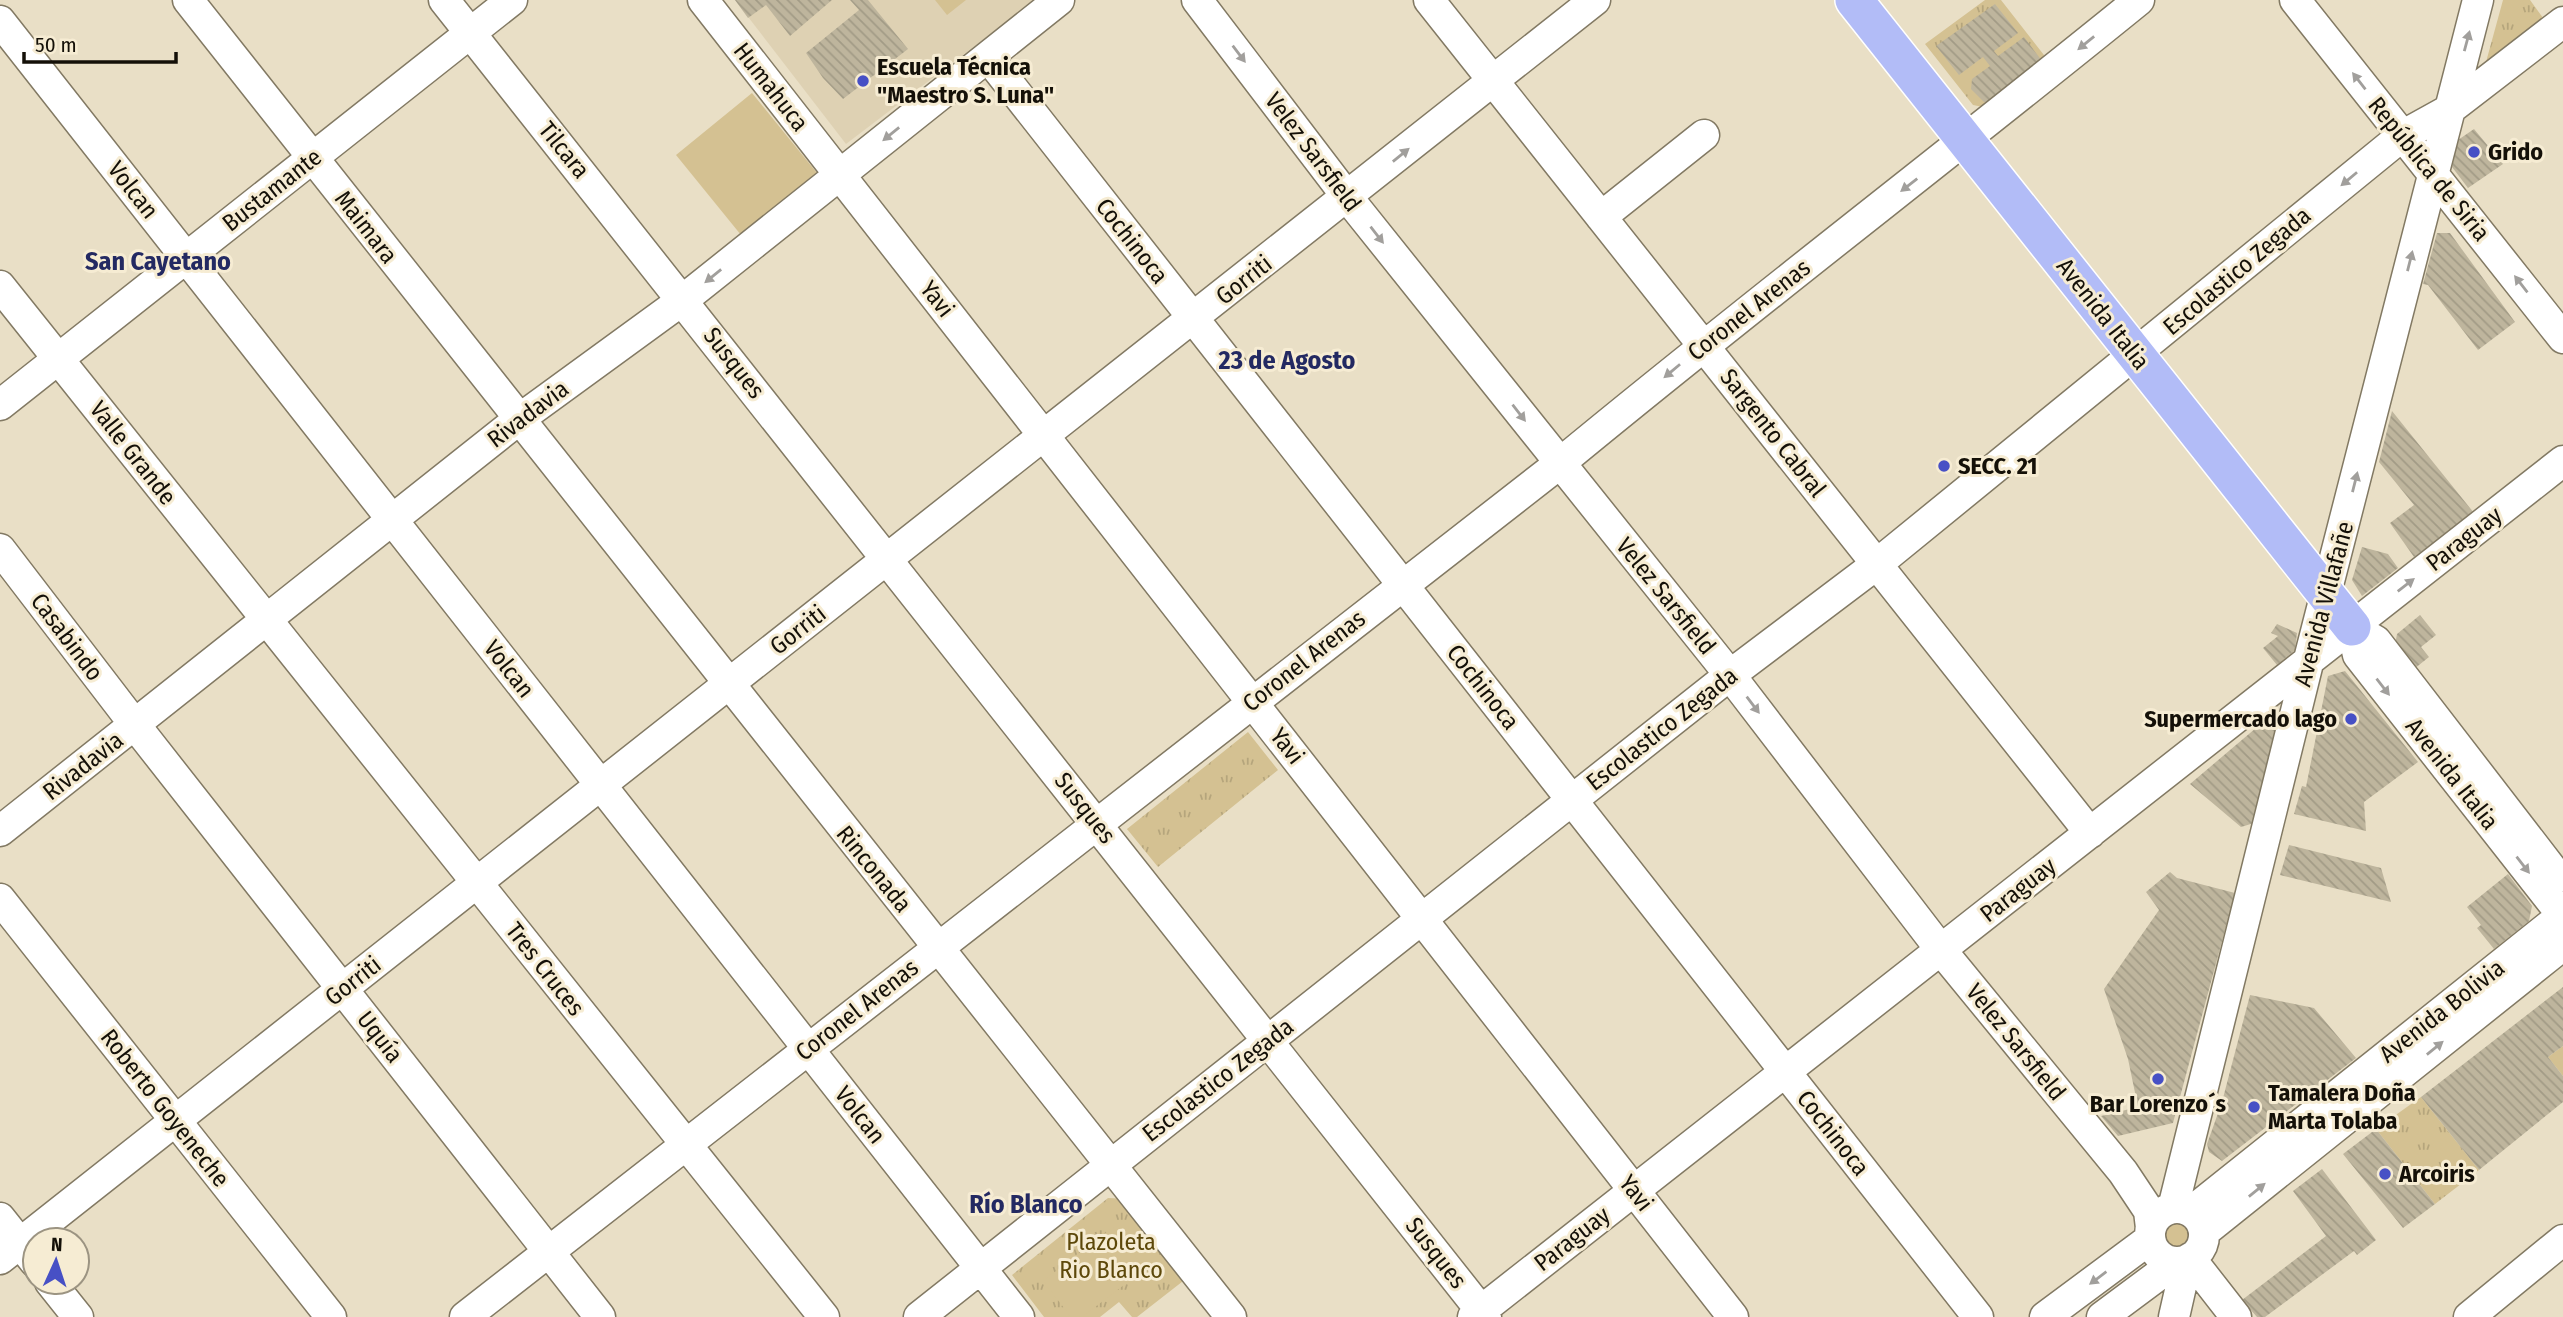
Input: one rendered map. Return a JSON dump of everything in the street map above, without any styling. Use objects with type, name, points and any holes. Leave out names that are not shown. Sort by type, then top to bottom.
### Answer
[{"type":"main road","name":"Avenida Italia","points":[[1854,0],[2352,627]]},
{"type":"street","name":"Maimara","points":[[188,0],[518,420]]},
{"type":"street","name":"Tilcara","points":[[444,0],[684,299]]},
{"type":"street","name":"Bustamante","points":[[0,405],[512,0]]},
{"type":"street","name":"Humahuca","points":[[702,0],[840,175]]},
{"type":"street","name":"Rivadavia","points":[[0,831],[518,420],[684,299],[1059,0]]},
{"type":"street","name":"Velez Sarsfield","points":[[1197,0],[1348,198],[1730,675],[1941,950],[2123,1172],[2149,1211],[2168,1249],[2236,1317]]},
{"type":"street","name":"Sargento Cabral","points":[[1429,0],[2090,833]]},
{"type":"street","name":"Gorriti","points":[[18,1255],[175,1121],[1348,198],[1595,0]]},
{"type":"street","name":"Coronel Arenas","points":[[465,1317],[1559,464],[1703,345],[1966,141],[2139,0]]},
{"type":"street","name":"República de Siria","points":[[2295,0],[2563,338]]},
{"type":"street","name":"Avenida Villafañe","points":[[2189,1218],[2191,1139],[2308,663],[2478,0]]},
{"type":"street","name":"Volcan","points":[[0,21],[1019,1317]]},
{"type":"street","points":[[2449,110],[2563,22]]},
{"type":"street","name":"Cochinoca","points":[[988,57],[1978,1317]]},
{"type":"street","name":"Escolastico Zegada","points":[[919,1317],[1730,675],[1877,564],[2402,135],[2449,110]]},
{"type":"street","points":[[1601,216],[1704,135]]},
{"type":"street","name":"Yavi","points":[[840,175],[1733,1317]]},
{"type":"street","name":"Valle Grande","points":[[0,286],[266,621]]},
{"type":"street","name":"Susques","points":[[684,299],[1268,1040],[1480,1315]]},
{"type":"street","name":"Rinconada","points":[[518,420],[1230,1317]]},
{"type":"street","name":"Paraguay","points":[[1480,1315],[2563,461]]},
{"type":"street","name":"Casabindo","points":[[0,549],[135,725]]},
{"type":"street","name":"Tres Cruces","points":[[266,621],[479,884],[684,1146],[824,1317]]},
{"type":"street","name":"Avenida Italia","points":[[2352,627],[2376,641],[2563,883]]},
{"type":"street","name":"Avenida Italia","points":[[2352,627],[2358,655],[2563,916]]},
{"type":"street","name":"Uquía","points":[[135,725],[600,1317]]},
{"type":"street","name":"Roberto Goyeneche","points":[[0,899],[331,1317]]},
{"type":"street","name":"Avenida Bolivia","points":[[2189,1218],[2241,1170],[2563,916]]},
{"type":"street","name":"Avenida Bolivia","points":[[2189,1218],[2563,945]]},
{"type":"street","points":[[2191,1139],[2200,1160],[2209,1170],[2224,1174],[2241,1170]]},
{"type":"street","points":[[2123,1172],[2150,1184],[2168,1180],[2191,1139]]},
{"type":"street","points":[[2045,1317],[2168,1249],[2203,1243],[2189,1218],[2163,1212],[2168,1249],[2174,1317]]},
{"type":"street","points":[[0,1218],[18,1255]]},
{"type":"street","points":[[2469,1317],[2563,1240]]},
{"type":"street","points":[[2140,1317],[2148,1283],[2168,1249]]},
{"type":"street","points":[[2102,1317],[2148,1283]]},
{"type":"street","points":[[61,1296],[78,1317]]},
{"type":"shaded area","name":"Escuela Técnica \"Maestro S. Luna\"","points":[[735,0],[1035,0],[846,144]]},
{"type":"green space","points":[[935,0],[966,0],[947,15]]},
{"type":"green space","points":[[1985,0],[2001,0],[2051,64],[1993,109],[1973,105],[1925,44]]},
{"type":"green space","points":[[2503,0],[2530,0],[2546,22],[2483,73]]},
{"type":"green space","points":[[752,93],[817,173],[741,235],[676,155]]},
{"type":"green space","points":[[1248,732],[1278,770],[1158,867],[1127,829]]},
{"type":"green space","points":[[2563,1046],[2563,1076],[2548,1057]]},
{"type":"green space","points":[[2421,1097],[2479,1170],[2435,1204],[2376,1129]]},
{"type":"green space","name":"Plazoleta Rio Blanco","points":[[1108,1198],[1130,1199],[1187,1278],[1137,1317],[1132,1317],[1119,1302],[1100,1317],[1044,1317],[1012,1275]]},
{"type":"green space","points":[[2190,1217],[2197,1245],[2193,1251],[2165,1254],[2159,1249],[2162,1218]]},
{"type":"green space","points":[[1113,1227],[1145,1269],[1082,1317],[1071,1317],[1043,1281]]},
{"type":"building","points":[[735,0],[832,0],[790,36],[766,5],[748,18]]},
{"type":"building","points":[[850,0],[868,0],[908,49],[843,99],[823,78],[806,53],[859,10]]},
{"type":"building","points":[[1995,4],[2018,33],[1994,51],[1998,56],[2024,37],[2042,61],[1990,102],[1984,102],[1971,89],[1972,79],[1990,66],[1983,57],[1959,75],[1936,46]]},
{"type":"building","name":"Grido","points":[[2474,129],[2503,164],[2468,188],[2452,167],[2458,140]]},
{"type":"building","points":[[2437,233],[2450,233],[2515,322],[2478,350],[2428,285],[2423,284]]},
{"type":"building","points":[[2392,411],[2474,513],[2414,557],[2390,523],[2414,505],[2379,462]]},
{"type":"building","points":[[2362,547],[2388,554],[2398,568],[2362,596],[2352,580]]},
{"type":"building","points":[[2420,615],[2436,635],[2421,647],[2429,657],[2414,669],[2395,645],[2397,634]]},
{"type":"building","points":[[2277,624],[2297,633],[2295,650],[2277,665],[2263,648],[2278,636],[2271,633]]},
{"type":"building","name":"Supermercado lago","points":[[2345,671],[2418,762],[2364,802],[2366,831],[2294,814],[2302,786],[2306,787],[2328,676]]},
{"type":"building","points":[[2276,711],[2283,715],[2254,823],[2241,827],[2190,784]]},
{"type":"building","points":[[2289,845],[2381,868],[2391,902],[2280,875]]},
{"type":"building","points":[[2170,872],[2177,878],[2235,893],[2173,1123],[2118,1136],[2101,1116],[2138,1107],[2128,1059],[2104,989],[2159,910],[2146,892]]},
{"type":"building","points":[[2508,874],[2532,906],[2529,921],[2494,949],[2477,928],[2481,925],[2467,907]]},
{"type":"building","points":[[2563,987],[2563,1046],[2548,1057],[2563,1076],[2563,1102],[2479,1170],[2421,1097]]},
{"type":"building","points":[[2250,995],[2314,1008],[2356,1058],[2222,1161],[2209,1152],[2207,1144],[2222,1102]]},
{"type":"building","name":"Arcoiris","points":[[2376,1129],[2435,1204],[2403,1228],[2343,1154]]},
{"type":"building","points":[[2322,1169],[2376,1240],[2357,1255],[2354,1251],[2265,1317],[2257,1317],[2242,1300],[2326,1236],[2293,1191]]},
{"type":"place","name":"Escuela Técnica \"Maestro S. Luna\"","points":[[863,81]]},
{"type":"place","name":"Grido","points":[[2474,152]]},
{"type":"place","name":"SECC. 21","points":[[1944,466]]},
{"type":"place","name":"Supermercado lago","points":[[2351,719]]},
{"type":"place","name":"Bar Lorenzo´s","points":[[2158,1079]]},
{"type":"place","name":"Tamalera Doña Marta Tolaba","points":[[2254,1107]]},
{"type":"place","name":"Arcoiris","points":[[2385,1174]]},
{"type":"district","name":"San Cayetano","points":[[158,261]]},
{"type":"district","name":"23 de Agosto","points":[[1287,360]]},
{"type":"district","name":"Río Blanco","points":[[1026,1204]]}]
